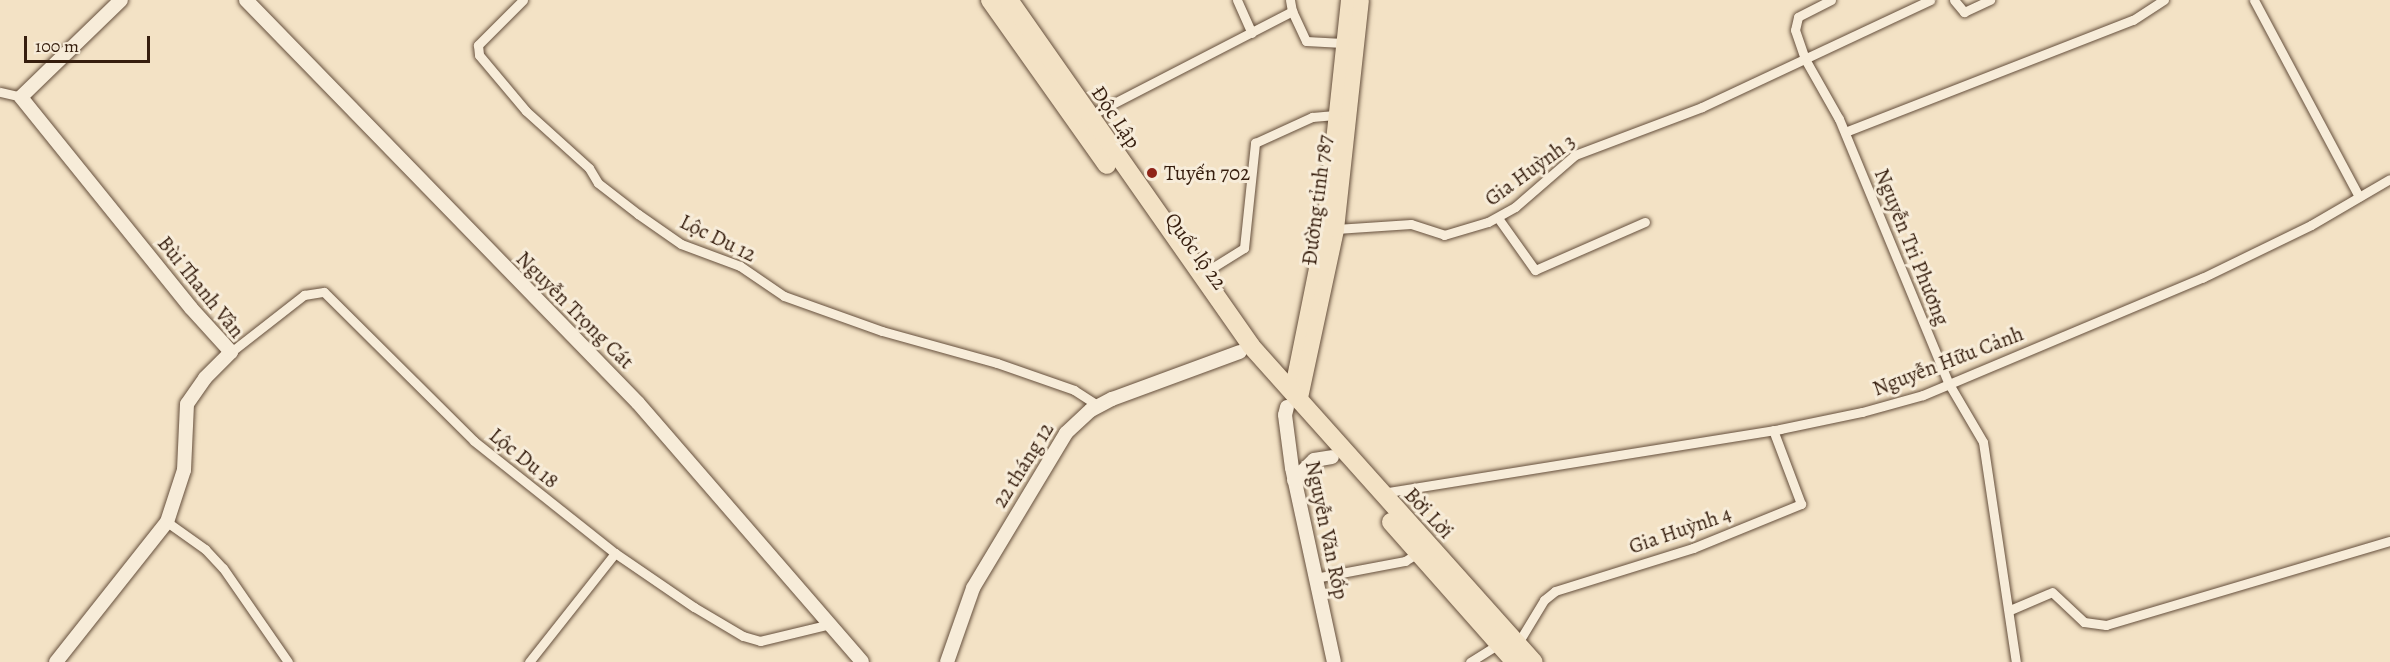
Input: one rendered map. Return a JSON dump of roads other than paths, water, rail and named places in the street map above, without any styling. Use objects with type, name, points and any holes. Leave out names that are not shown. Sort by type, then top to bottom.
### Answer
[{"type":"highway","name":"Quốc lộ 22","points":[[990,0],[1246,349],[1292,400]]},
{"type":"highway","name":"Độc Lập","points":[[1009,0],[1199,276],[1246,349]]},
{"type":"highway","name":"Bời Lời","points":[[1292,400],[1332,457],[1418,553],[1508,644],[1534,662]]},
{"type":"highway","name":"Bời Lời","points":[[1292,400],[1380,493],[1508,644],[1515,662]]},
{"type":"main road","name":"Đường tỉnh 787","points":[[1292,400],[1323,234],[1348,0]]},
{"type":"main road","name":"Đường tỉnh 787","points":[[1292,400],[1336,229],[1361,0]]},
{"type":"street","name":"Nguyễn Trọng Cát","points":[[246,0],[638,403],[862,662]]},
{"type":"street","name":"Lộc Du 12","points":[[523,0],[478,45],[479,55],[526,111],[589,168],[598,183],[638,214],[681,244],[740,266],[784,296],[882,331],[997,363],[1074,390],[1100,406]]},
{"type":"street","points":[[1237,0],[1252,33]]},
{"type":"street","points":[[1290,0],[1292,11],[1306,41],[1343,43]]},
{"type":"street","name":"Nguyễn Tri Phương","points":[[1831,0],[1805,12],[1794,23],[1805,59],[1845,132],[1949,384],[1983,442],[1996,542],[2010,610],[2016,662]]},
{"type":"street","name":"Gia Huỳnh 3","points":[[1336,229],[1411,224],[1444,236],[1498,218],[1575,155],[1702,107],[1930,0]]},
{"type":"street","points":[[1954,0],[1964,12],[1990,0]]},
{"type":"street","points":[[1845,132],[2133,20],[2164,0]]},
{"type":"street","points":[[2254,0],[2359,197]]},
{"type":"street","points":[[0,92],[21,97],[114,2]]},
{"type":"street","points":[[1089,116],[1292,11]]},
{"type":"street","name":"Bùi Thanh Vân","points":[[21,97],[191,308],[231,352],[205,378],[187,404],[183,477],[167,522],[56,662]]},
{"type":"street","points":[[1199,276],[1244,248],[1255,143],[1312,117],[1335,115]]},
{"type":"street","name":"Nguyễn Hữu Cảnh","points":[[1380,493],[1773,429],[1862,412],[1949,384],[2202,278],[2390,179]]},
{"type":"street","points":[[1498,218],[1535,270],[1645,222]]},
{"type":"street","name":"Lộc Du 18","points":[[231,352],[299,299],[310,293],[324,292],[474,441],[615,553],[743,636],[773,640],[831,624]]},
{"type":"street","name":"22 tháng 12","points":[[947,662],[973,588],[1054,449],[1079,420],[1100,406],[1246,349]]},
{"type":"street","name":"Nguyễn Văn Rốp","points":[[1292,400],[1284,415],[1294,480],[1334,662]]},
{"type":"street","name":"Gia Huỳnh 4","points":[[1508,644],[1544,600],[1555,591],[1693,548],[1802,504],[1773,429]]},
{"type":"street","points":[[1294,480],[1314,460],[1332,457]]},
{"type":"street","points":[[167,522],[205,549],[223,568],[288,662]]},
{"type":"street","points":[[2010,610],[2049,593],[2084,622],[2106,625],[2390,541]]},
{"type":"street","points":[[529,662],[615,553]]},
{"type":"street","points":[[1315,578],[1405,561],[1418,553]]},
{"type":"street","points":[[1470,662],[1508,644]]},
{"type":"place","name":"Tuyến 702","points":[[1152,173]]}]
